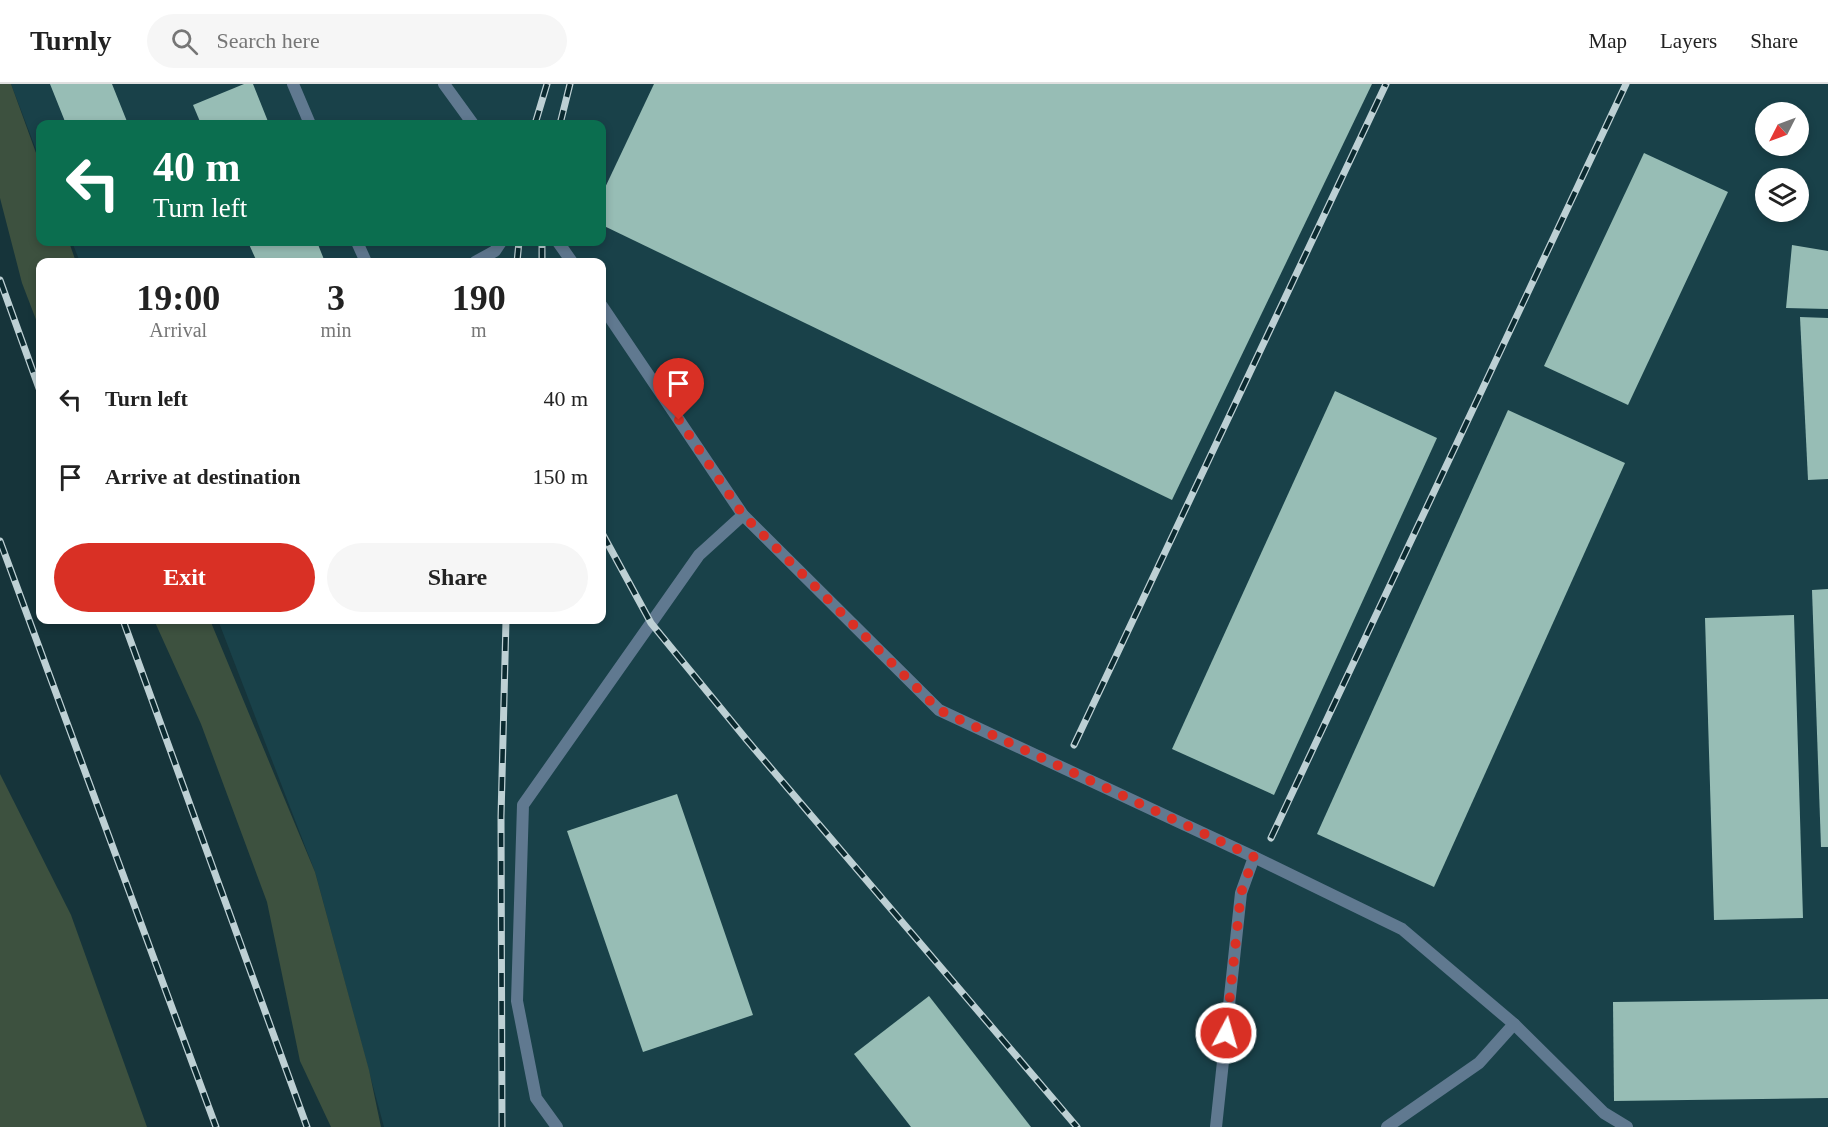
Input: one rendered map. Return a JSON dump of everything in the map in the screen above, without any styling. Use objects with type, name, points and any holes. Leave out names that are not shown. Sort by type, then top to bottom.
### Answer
[{"type":"lane","points":[[293,84],[308,120]]},
{"type":"lane","points":[[444,84],[470,120]]},
{"type":"lane","points":[[482,258],[495,251],[498,246]]},
{"type":"lane","points":[[606,312],[743,515],[939,710],[1254,857],[1402,929],[1514,1024],[1604,1113],[1625,1126]]},
{"type":"lane","points":[[557,1127],[536,1098],[517,1001],[523,805],[699,555],[743,515]]},
{"type":"lane","points":[[1216,1127],[1241,893],[1254,857]]},
{"type":"lane","points":[[1387,1127],[1479,1064],[1514,1024]]},
{"type":"shaded area","points":[[11,84],[1828,84],[1828,1127],[384,1127],[315,872],[220,624],[606,624],[606,258],[78,258],[74,246],[606,246],[606,120],[36,120],[36,150]]},
{"type":"green space","points":[[0,84],[11,84],[36,153],[36,246],[70,246],[75,258],[36,258],[36,320],[22,283],[0,198]]},
{"type":"green space","points":[[156,624],[212,624],[315,872],[369,1070],[381,1127],[331,1127],[300,1061],[267,902],[201,724]]},
{"type":"green space","points":[[0,774],[71,915],[147,1127],[0,1127]]},
{"type":"building","points":[[50,84],[112,84],[126,120],[64,120]]},
{"type":"building","points":[[244,84],[253,84],[267,120],[199,120],[193,105]]},
{"type":"building","points":[[654,84],[1372,84],[1172,500],[606,227],[606,186]]},
{"type":"building","points":[[1644,153],[1728,192],[1628,405],[1544,366]]},
{"type":"building","points":[[1792,245],[1828,251],[1828,309],[1786,308]]},
{"type":"building","points":[[250,246],[319,246],[323,258],[255,258]]},
{"type":"building","points":[[1800,317],[1828,318],[1828,479],[1808,480]]},
{"type":"building","points":[[1335,391],[1437,438],[1274,795],[1172,749]]},
{"type":"building","points":[[1508,410],[1625,463],[1434,887],[1317,834]]},
{"type":"building","points":[[1828,589],[1828,847],[1821,847],[1812,590]]},
{"type":"building","points":[[1794,615],[1803,918],[1714,920],[1705,618]]},
{"type":"building","points":[[677,794],[753,1015],[643,1052],[567,831]]},
{"type":"building","points":[[929,996],[1031,1127],[911,1127],[854,1054]]},
{"type":"building","points":[[1828,999],[1828,1098],[1614,1101],[1613,1002]]},
{"type":"railway","points":[[536,120],[547,84]]},
{"type":"railway","points":[[561,120],[570,84]]},
{"type":"railway","points":[[1074,745],[1386,84]]},
{"type":"railway","points":[[1271,838],[1626,84]]},
{"type":"railway","points":[[517,258],[519,246]]},
{"type":"railway","points":[[542,246],[542,258]]},
{"type":"railway","points":[[0,280],[36,380]]},
{"type":"railway","points":[[606,540],[651,623],[746,739],[1077,1127]]},
{"type":"railway","points":[[0,541],[216,1127]]},
{"type":"railway","points":[[124,624],[307,1127]]},
{"type":"railway","points":[[502,1127],[501,817],[506,624]]},
{"type":"route","points":[[679,420],[743,515],[939,710],[1254,857],[1241,893],[1226,1033]]}]
